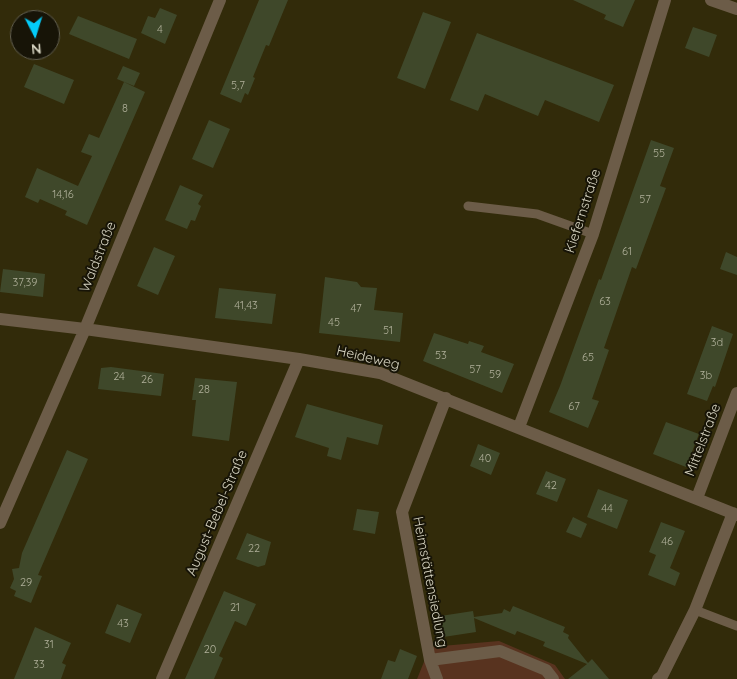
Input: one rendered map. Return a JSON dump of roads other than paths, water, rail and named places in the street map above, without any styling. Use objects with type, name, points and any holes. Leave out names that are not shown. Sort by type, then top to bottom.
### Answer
[{"type":"street","name":"Waldstraße","points":[[0,523],[85,328],[220,0]]},
{"type":"street","name":"Kiefernstraße","points":[[518,427],[593,234],[665,0]]},
{"type":"street","points":[[712,0],[737,9]]},
{"type":"street","name":"Heideweg","points":[[0,319],[85,328],[299,359],[380,373],[735,514]]},
{"type":"street","name":"August-Bebel-Straße","points":[[162,679],[299,359]]},
{"type":"street","name":"Mittelstraße","points":[[697,498],[737,393]]},
{"type":"street","name":"Heimstättensiedlung","points":[[437,679],[430,660],[402,512],[446,398]]},
{"type":"street","points":[[658,679],[662,676],[695,610],[735,514]]},
{"type":"street","name":"Heimstättensiedlung","points":[[430,660],[500,651],[546,670],[553,679]]},
{"type":"lane","points":[[468,206],[538,214],[593,234]]},
{"type":"lane","points":[[695,610],[737,626]]}]
